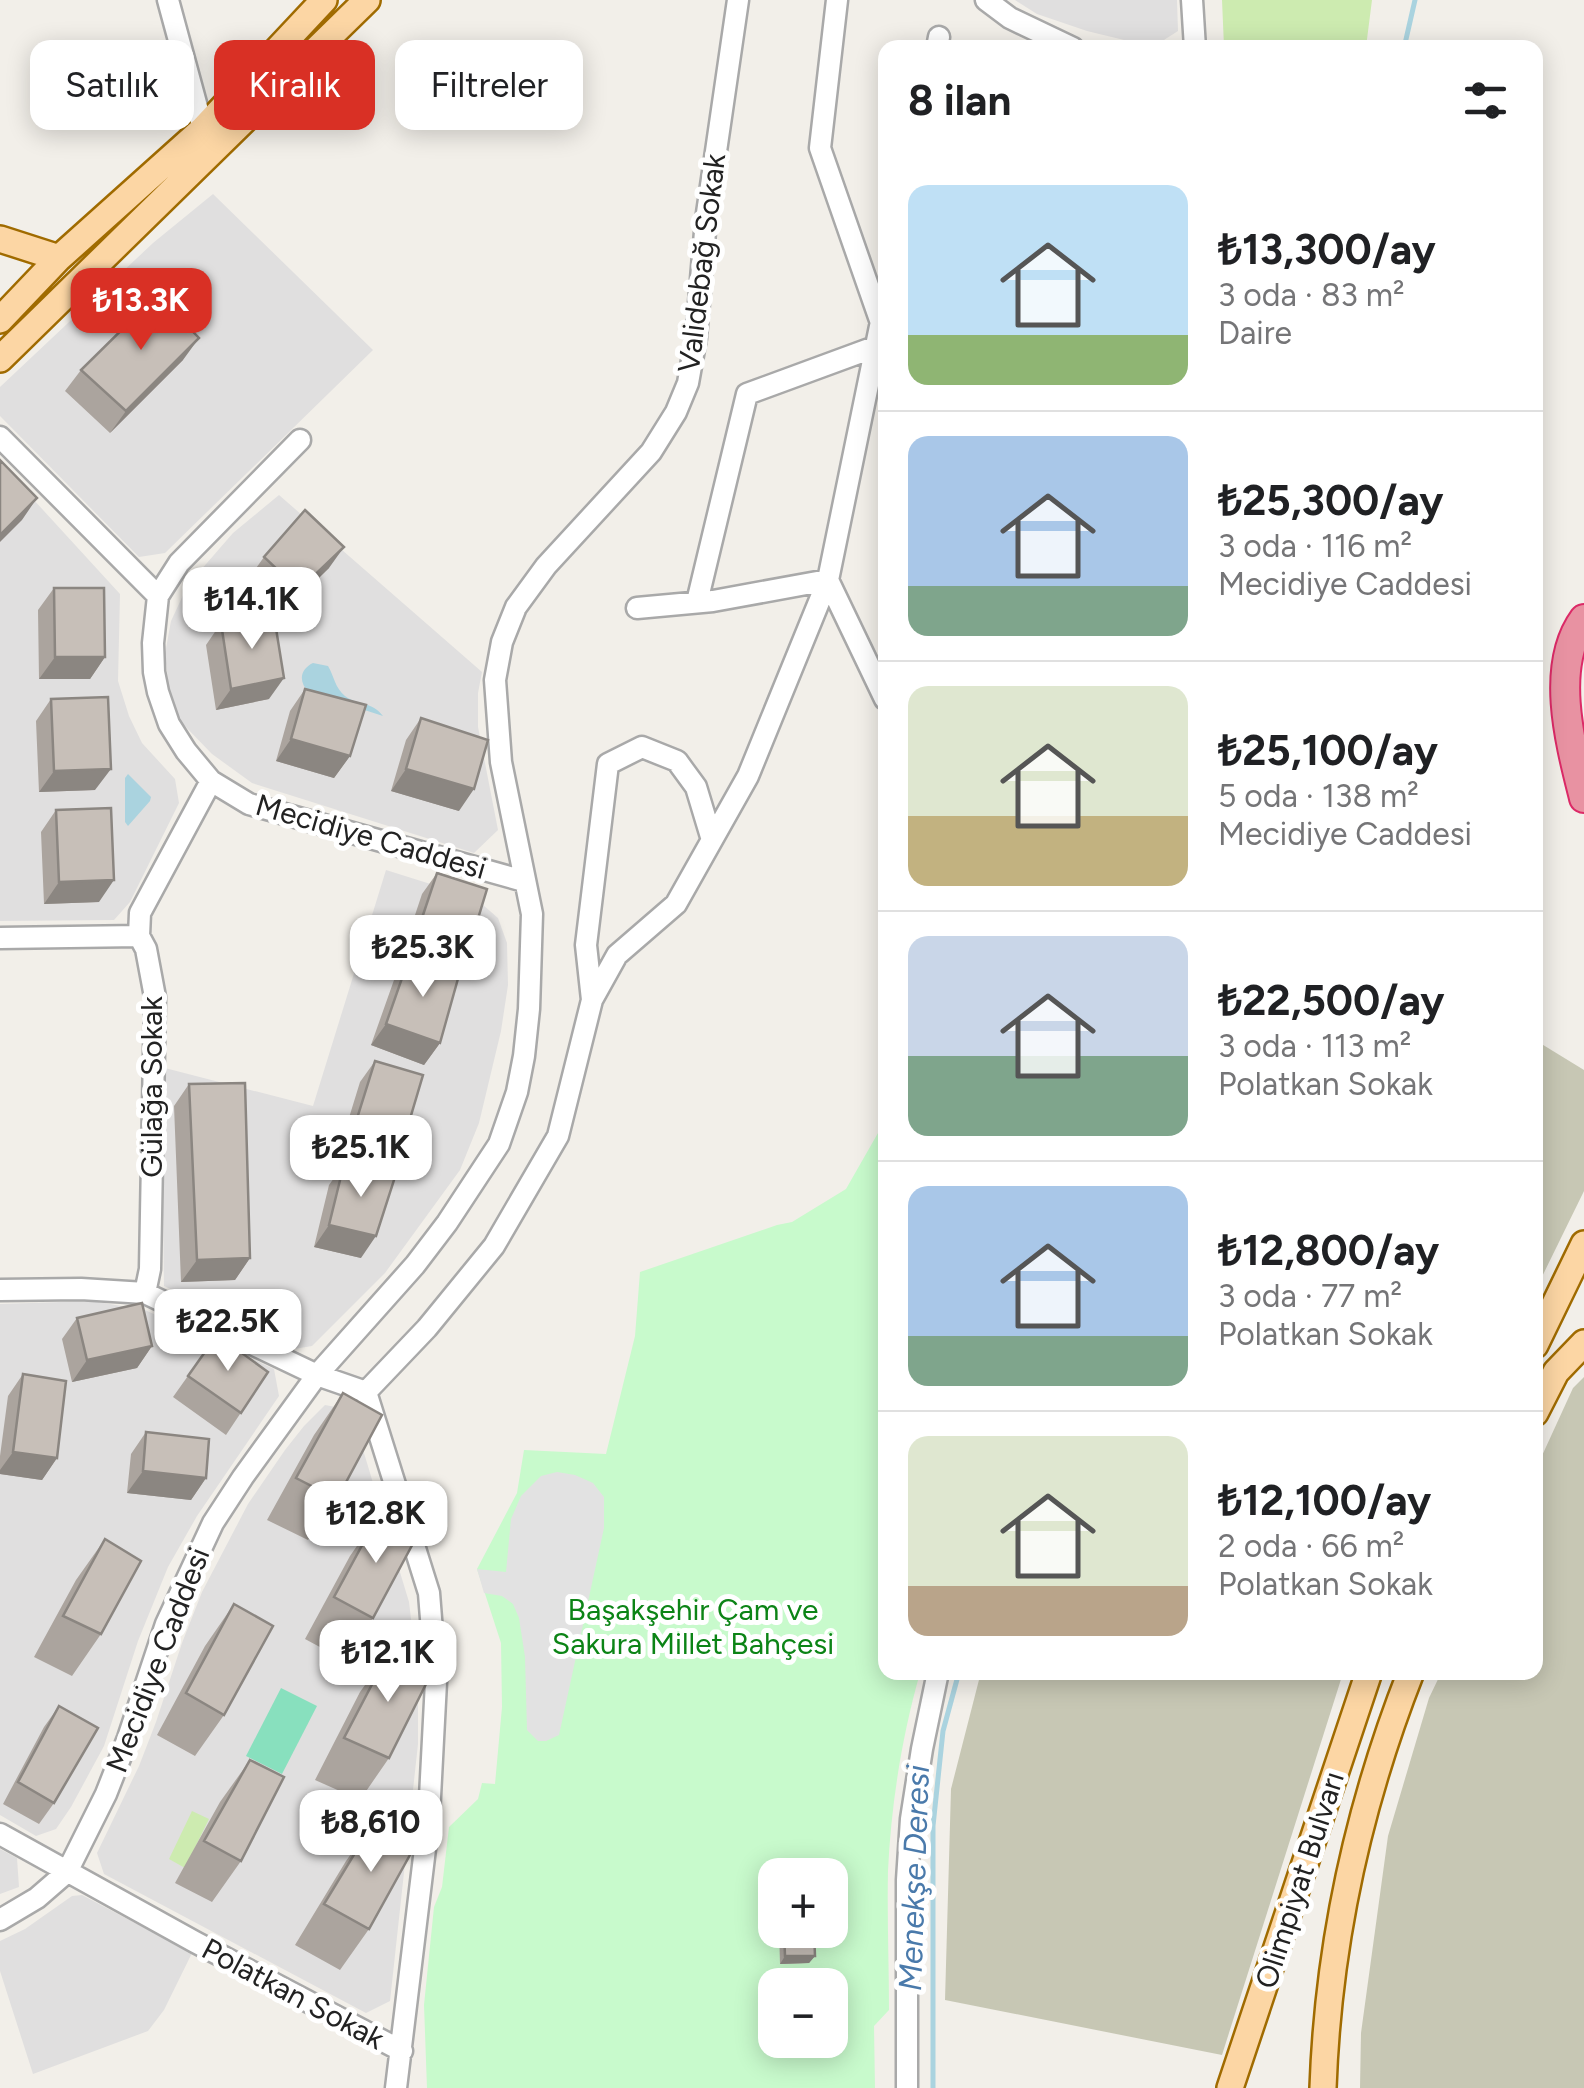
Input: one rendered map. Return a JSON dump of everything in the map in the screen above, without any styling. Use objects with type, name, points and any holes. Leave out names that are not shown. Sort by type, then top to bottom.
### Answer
[{"type":"highway","points":[[1584,619],[1567,662],[1566,688],[1570,741],[1584,798]]},
{"type":"main road","points":[[0,360],[211,137],[324,0]]},
{"type":"main road","points":[[0,320],[59,258],[211,137],[368,0]]},
{"type":"main road","points":[[0,239],[59,258]]},
{"type":"main road","points":[[1543,1329],[1584,1244]]},
{"type":"main road","points":[[1543,1397],[1556,1372],[1584,1343]]},
{"type":"main road","name":"Olimpiyat Bulvarı","points":[[1230,2088],[1366,1680]]},
{"type":"main road","points":[[1323,2088],[1328,2009],[1343,1905],[1363,1816],[1408,1680]]},
{"type":"street","points":[[168,0],[211,137]]},
{"type":"street","name":"Validebağ Sokak","points":[[524,882],[501,762],[495,680],[502,642],[516,607],[546,566],[651,452],[676,412],[688,383],[696,338],[706,220],[738,0]]},
{"type":"street","points":[[837,0],[820,148],[878,299]]},
{"type":"street","points":[[986,0],[1010,18],[1056,40]]},
{"type":"street","points":[[1192,0],[1194,40]]},
{"type":"street","points":[[697,602],[747,394],[878,347]]},
{"type":"street","points":[[0,1290],[144,1293],[317,1376],[366,1392],[427,1328],[494,1246],[558,1136],[592,1000],[617,955],[676,904],[748,776],[828,580],[878,355]]},
{"type":"street","points":[[0,437],[158,596]]},
{"type":"street","name":"Mecidiye Caddesi","points":[[0,1920],[37,1898],[68,1872],[106,1794],[166,1624],[206,1536],[243,1477],[317,1376],[415,1266],[447,1223],[499,1144],[516,1092],[526,1040],[532,914],[524,882],[248,804],[212,781],[186,752],[169,724],[158,692],[153,643],[158,596],[179,563],[300,440]]},
{"type":"street","points":[[637,608],[828,580]]},
{"type":"street","points":[[828,580],[878,684]]},
{"type":"street","points":[[592,1000],[586,945],[608,764],[642,747],[676,760],[696,787],[712,840]]},
{"type":"street","points":[[0,938],[139,936],[140,912],[212,781]]},
{"type":"street","name":"Gülağa Sokak","points":[[139,936],[146,949],[155,997],[150,1269],[144,1293]]},
{"type":"street","name":"Polatkan Sokak","points":[[0,1834],[402,2051],[429,1816],[436,1682],[428,1593],[366,1392]]},
{"type":"street","points":[[907,2088],[911,1819],[936,1680]]},
{"type":"street","points":[[396,2088],[402,2051]]},
{"type":"street","points":[[402,2051],[407,2088]]},
{"type":"shaded area","points":[[1015,0],[1177,0],[1178,31],[1164,40],[1124,40],[1037,14]]},
{"type":"shaded area","points":[[213,194],[373,350],[165,553],[139,557],[0,416],[0,387],[153,243]]},
{"type":"shaded area","points":[[0,463],[120,594],[118,681],[142,743],[175,779],[179,803],[130,902],[114,920],[0,921]]},
{"type":"shaded area","points":[[279,495],[482,672],[478,727],[498,830],[474,853],[252,783],[212,754],[180,721],[169,689],[165,654],[171,621],[186,589],[200,571],[233,533]]},
{"type":"shaded area","points":[[386,870],[475,898],[498,918],[507,943],[508,985],[501,1031],[479,1123],[460,1170],[385,1273],[312,1346],[294,1349],[164,1286],[161,1067],[313,1106]]},
{"type":"shaded area","points":[[1543,1045],[1584,1070],[1584,1191],[1543,1275]]},
{"type":"shaded area","points":[[92,1301],[145,1310],[274,1369],[279,1396],[197,1516],[168,1567],[138,1641],[104,1746],[71,1807],[56,1829],[36,1836],[0,1815],[0,1304]]},
{"type":"shaded area","points":[[1584,1377],[1584,2088],[1360,2088],[1361,2033],[1388,1836],[1429,1698],[1438,1680],[1543,1680],[1543,1454],[1573,1388]]},
{"type":"shaded area","points":[[325,1405],[351,1410],[409,1602],[418,1679],[418,1744],[390,2001],[366,2013],[104,1874],[97,1853],[139,1766],[202,1592],[248,1504],[285,1450]]},
{"type":"shaded area","points":[[557,1472],[593,1483],[604,1497],[604,1528],[559,1735],[538,1741],[527,1730],[525,1657],[519,1618],[513,1604],[502,1596],[484,1593],[477,1569],[506,1572],[511,1519],[521,1496],[541,1476]]},
{"type":"shaded area","points":[[979,1680],[1341,1680],[1222,2055],[945,2000],[951,1789]]},
{"type":"shaded area","points":[[0,1849],[17,1858],[19,1887],[0,1894]]},
{"type":"shaded area","points":[[82,1895],[192,1953],[164,2010],[148,2031],[33,2074],[0,1971],[0,1941],[25,1929],[72,1896]]},
{"type":"green space","points":[[1222,0],[1372,0],[1367,40],[1224,40]]},
{"type":"green space","name":"Başakşehir Çam ve Sakura Millet Bahçesi","points":[[878,1133],[878,1680],[918,1680],[892,1821],[888,1871],[889,2010],[874,2026],[875,2088],[427,2088],[424,2005],[434,1907],[442,1887],[449,1827],[478,1799],[482,1783],[495,1784],[502,1707],[501,1643],[477,1569],[517,1493],[524,1450],[606,1454],[635,1336],[640,1272],[792,1222],[846,1189]]},
{"type":"green space","points":[[281,1688],[317,1706],[282,1774],[246,1756]]},
{"type":"green space","points":[[192,1811],[209,1819],[185,1868],[169,1859]]},
{"type":"water","points":[[313,663],[328,666],[345,696],[383,716],[309,692],[302,676]]},
{"type":"water","points":[[128,774],[151,797],[128,826],[125,778]]},
{"type":"building","points":[[157,295],[199,338],[126,411],[81,370]]},
{"type":"building","points":[[0,460],[37,498],[0,535]]},
{"type":"building","points":[[305,510],[344,547],[299,590],[264,557]]},
{"type":"building","points":[[54,588],[104,588],[105,657],[55,657]]},
{"type":"building","points":[[274,616],[284,678],[231,689],[221,623]]},
{"type":"building","points":[[305,689],[366,705],[350,756],[291,739]]},
{"type":"building","points":[[108,697],[111,769],[54,771],[51,699]]},
{"type":"building","points":[[421,718],[488,740],[474,789],[406,769]]},
{"type":"building","points":[[111,808],[114,880],[59,882],[56,810]]},
{"type":"building","points":[[437,873],[487,889],[469,948],[417,933]]},
{"type":"building","points":[[409,958],[459,975],[440,1043],[386,1024]]},
{"type":"building","points":[[375,1061],[423,1075],[404,1139],[355,1125]]},
{"type":"building","points":[[245,1083],[250,1258],[197,1260],[189,1084]]},
{"type":"building","points":[[344,1164],[395,1177],[376,1236],[329,1225]]},
{"type":"building","points":[[142,1303],[152,1346],[87,1360],[77,1318]]},
{"type":"building","points":[[217,1335],[268,1372],[241,1413],[188,1376]]},
{"type":"building","points":[[23,1374],[66,1381],[57,1458],[13,1452]]},
{"type":"building","points":[[343,1393],[382,1415],[337,1499],[296,1478]]},
{"type":"building","points":[[146,1432],[209,1439],[206,1478],[143,1471]]},
{"type":"building","points":[[379,1514],[417,1536],[373,1618],[334,1597]]},
{"type":"building","points":[[105,1539],[141,1561],[101,1634],[63,1616]]},
{"type":"building","points":[[234,1604],[273,1626],[224,1715],[186,1693]]},
{"type":"building","points":[[390,1650],[432,1672],[389,1758],[344,1738]]},
{"type":"building","points":[[59,1706],[98,1728],[54,1803],[18,1782]]},
{"type":"building","points":[[250,1760],[284,1777],[241,1861],[204,1841]]},
{"type":"building","points":[[375,1820],[416,1844],[369,1929],[324,1904]]},
{"type":"building","points":[[785,1948],[815,1948],[815,1956],[785,1956]]},
{"type":"waterway","name":"Menekşe Deresi","points":[[1406,40],[1415,0]]},
{"type":"waterway","name":"Menekşe Deresi","points":[[933,2088],[933,1826],[943,1731],[957,1680]]}]
